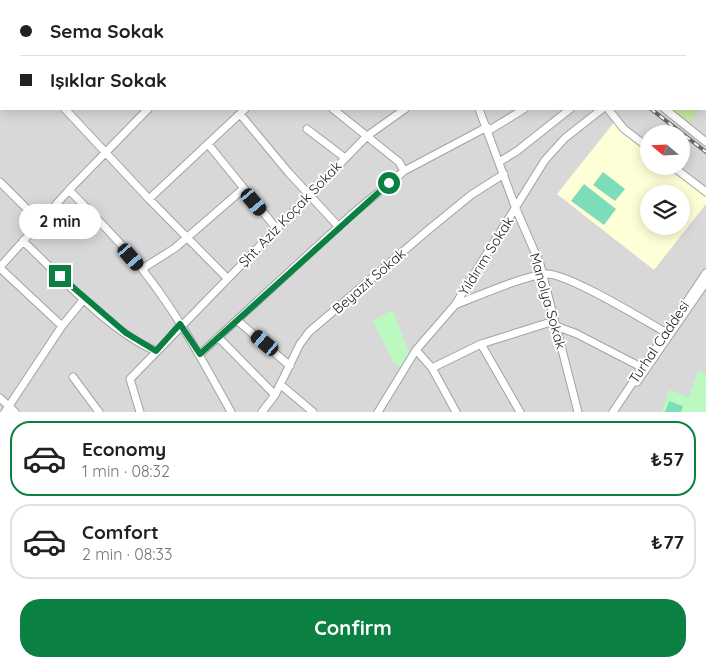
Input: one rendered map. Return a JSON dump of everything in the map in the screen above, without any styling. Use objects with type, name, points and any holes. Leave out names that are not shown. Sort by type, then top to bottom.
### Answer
[{"type":"street","points":[[66,110],[149,200],[227,278]]},
{"type":"street","points":[[62,326],[0,267],[69,190],[147,110]]},
{"type":"street","points":[[336,110],[399,162],[404,170]]},
{"type":"street","name":"Şht. Aziz Koçak Sokak","points":[[140,412],[130,378],[180,324],[345,158],[368,136],[404,110]]},
{"type":"street","name":"Manolya Sokak","points":[[479,110],[543,274],[578,412]]},
{"type":"street","points":[[200,354],[339,226],[404,170],[522,110]]},
{"type":"street","points":[[499,162],[518,151],[569,110]]},
{"type":"street","name":"Yıldırım Sokak","points":[[378,412],[416,350],[455,305],[535,175],[557,146],[601,110]]},
{"type":"street","points":[[609,110],[624,129],[640,141]]},
{"type":"street","points":[[668,110],[706,142]]},
{"type":"street","points":[[149,200],[242,111],[309,194],[339,226]]},
{"type":"street","points":[[307,129],[345,158]]},
{"type":"street","points":[[208,144],[276,228]]},
{"type":"street","name":"Beyazıt Sokak","points":[[262,412],[281,385],[300,344],[309,332],[471,195],[504,174]]},
{"type":"street","points":[[684,175],[706,192]]},
{"type":"street","points":[[0,182],[40,222]]},
{"type":"street","points":[[142,269],[166,255],[187,239],[243,189]]},
{"type":"street","points":[[69,190],[142,269],[200,354],[231,412]]},
{"type":"street","points":[[23,242],[84,299],[136,341],[156,351]]},
{"type":"street","name":"Turhal Caddesi","points":[[614,412],[641,367],[706,272]]},
{"type":"street","points":[[455,305],[543,274],[550,274],[582,286],[666,332]]},
{"type":"street","name":"Turhal Caddesi","points":[[614,412],[706,282]]},
{"type":"street","points":[[7,409],[62,326],[84,299]]},
{"type":"street","points":[[238,320],[290,366]]},
{"type":"street","points":[[432,368],[481,344],[555,323],[641,367]]},
{"type":"street","points":[[219,338],[275,395]]},
{"type":"street","points":[[481,344],[520,412]]},
{"type":"street","points":[[416,350],[432,368],[456,412]]},
{"type":"street","points":[[73,377],[96,411]]},
{"type":"street","points":[[281,385],[312,412]]},
{"type":"street","points":[[0,398],[7,409],[15,412]]},
{"type":"shaded area","points":[[0,110],[706,110],[706,412],[0,412]]},
{"type":"shaded area","points":[[616,120],[640,140],[640,175],[684,175],[706,192],[706,204],[690,224],[690,185],[640,185],[640,235],[682,235],[654,270],[557,194]]},
{"type":"green space","points":[[669,110],[699,110],[685,125]]},
{"type":"green space","points":[[603,172],[625,189],[615,201],[593,185]]},
{"type":"green space","points":[[584,184],[616,209],[604,225],[571,201]]},
{"type":"green space","points":[[393,310],[411,358],[404,369],[394,363],[373,321]]},
{"type":"green space","points":[[698,371],[706,374],[706,412],[662,412],[669,390],[689,397]]},
{"type":"green space","points":[[669,401],[683,406],[681,412],[665,412]]},
{"type":"railway","points":[[652,110],[706,152]]},
{"type":"route","points":[[60,276],[84,299],[136,341],[156,351],[180,324],[200,354],[350,216],[389,183]]}]
